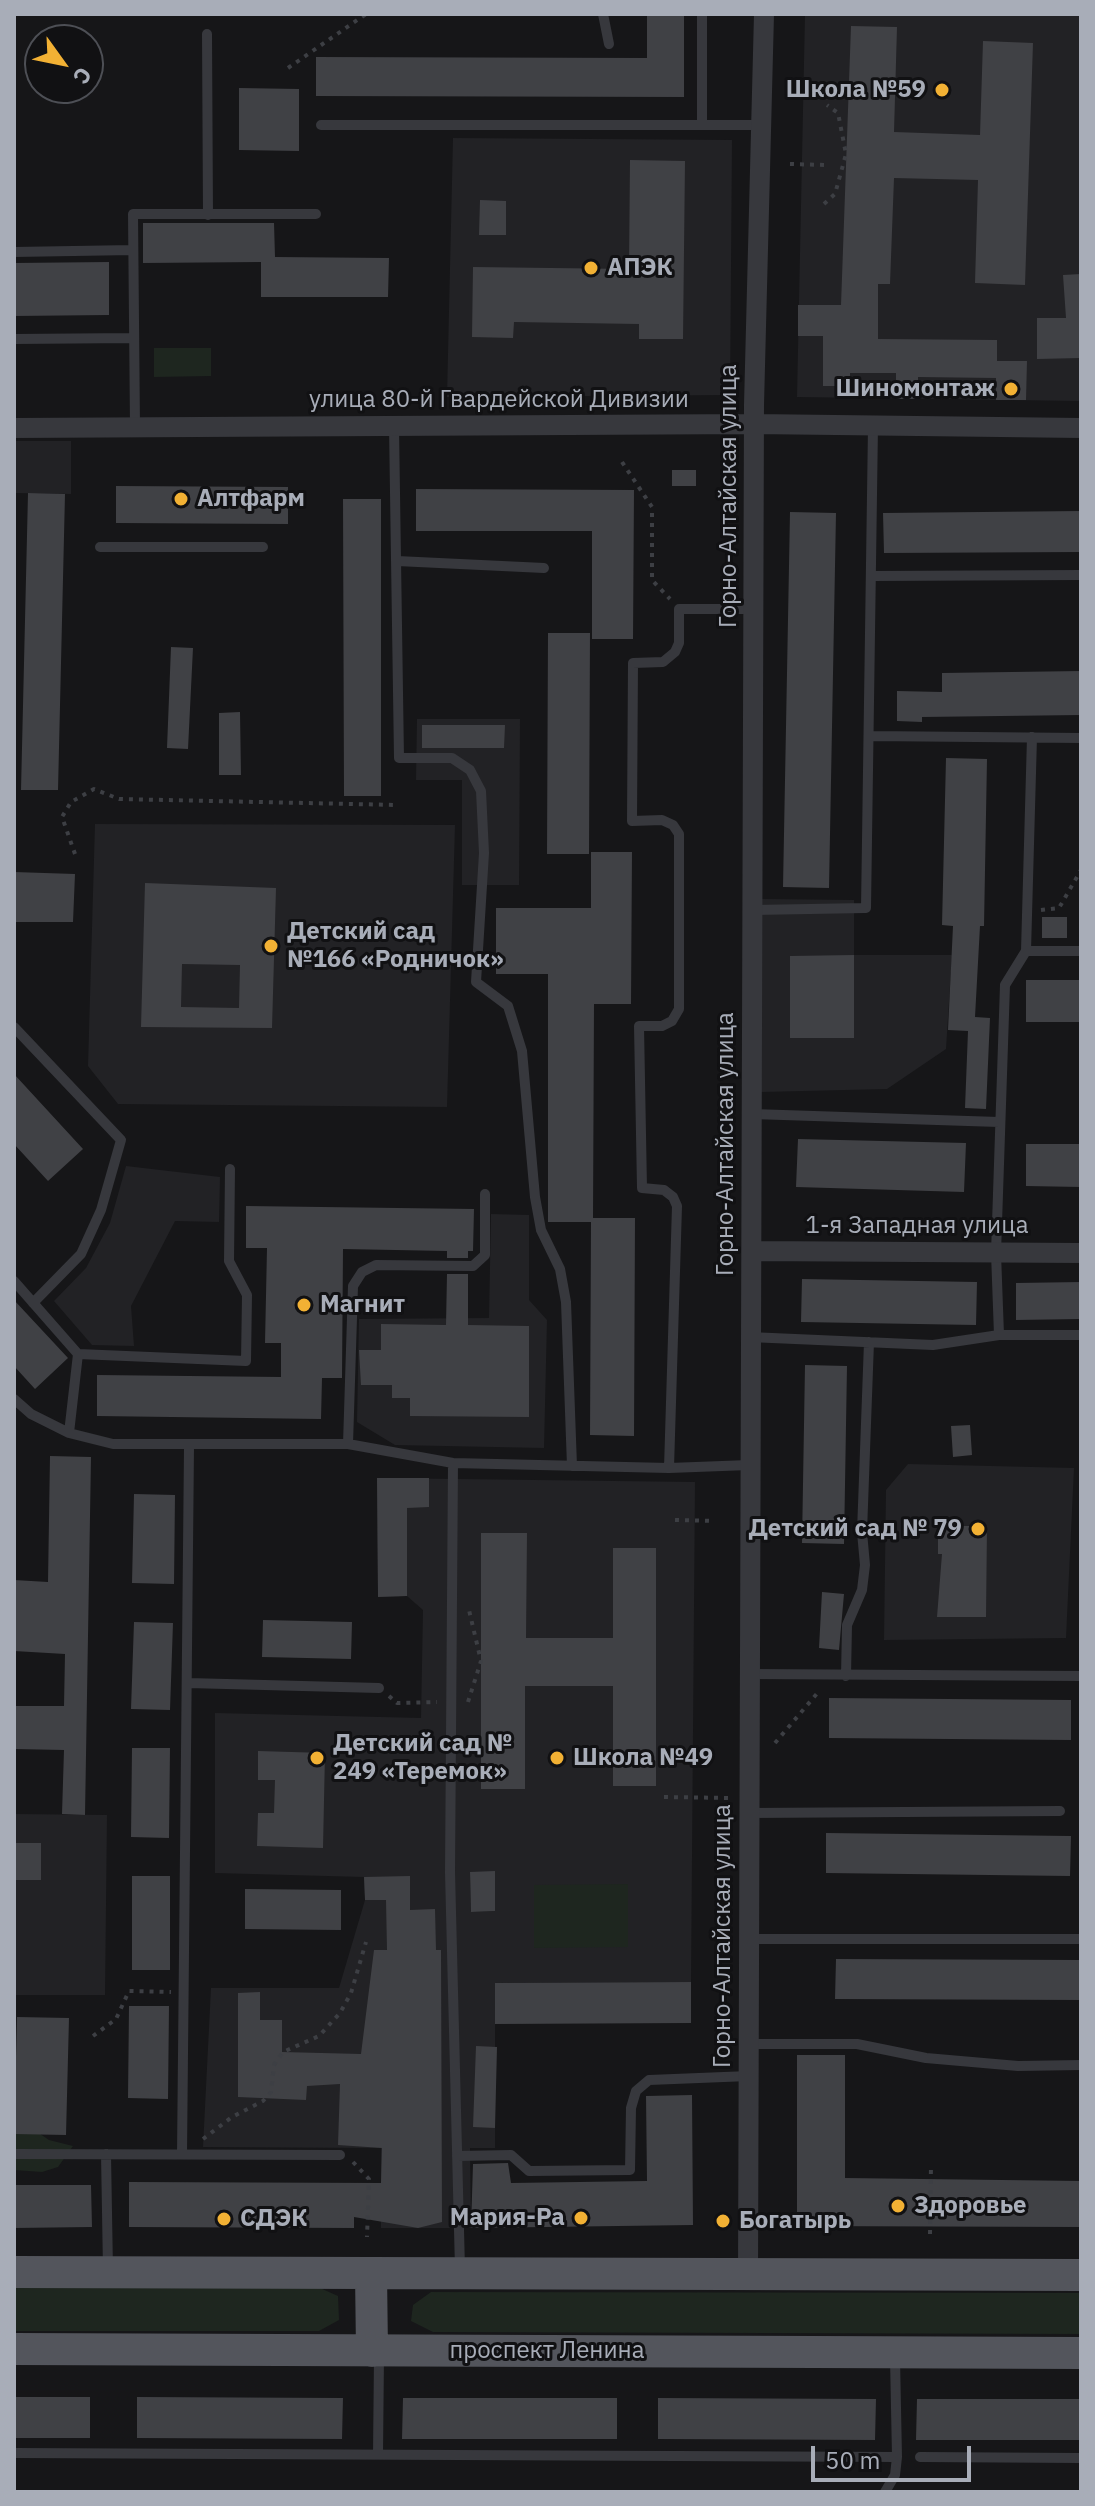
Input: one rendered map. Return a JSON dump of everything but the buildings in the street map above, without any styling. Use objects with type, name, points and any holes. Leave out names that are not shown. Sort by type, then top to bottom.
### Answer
[{"type":"main road","points":[[14,2272],[1081,2275]]},
{"type":"main road","points":[[371,2273],[375,2351]]},
{"type":"main road","name":"проспект Ленина","points":[[14,2349],[1081,2353]]},
{"type":"street","name":"Горно-Алтайская улица","points":[[748,2274],[754,424],[764,14]]},
{"type":"street","name":"улица 80-й Гвардейской Дивизии","points":[[14,428],[754,424],[1081,428]]},
{"type":"street","name":"1-я Западная улица","points":[[752,1251],[1081,1253]]},
{"type":"lane","points":[[603,14],[609,44]]},
{"type":"lane","points":[[702,14],[702,125]]},
{"type":"lane","points":[[207,34],[208,215]]},
{"type":"lane","points":[[321,125],[761,125]]},
{"type":"lane","points":[[135,427],[133,214],[316,214]]},
{"type":"lane","points":[[14,252],[133,250]]},
{"type":"lane","points":[[14,339],[134,338]]},
{"type":"lane","points":[[394,426],[399,758],[452,758],[470,770],[481,791],[484,853],[476,982],[508,1006],[522,1051],[535,1197],[541,1230],[560,1269],[566,1302],[572,1466]]},
{"type":"lane","points":[[753,910],[866,908],[873,426]]},
{"type":"lane","points":[[100,547],[263,547]]},
{"type":"lane","points":[[397,561],[544,568]]},
{"type":"lane","points":[[872,576],[1081,575]]},
{"type":"lane","points":[[669,1468],[677,1206],[673,1197],[664,1190],[642,1188],[639,1026],[662,1026],[672,1021],[679,1009],[679,834],[673,825],[662,820],[632,821],[633,663],[663,662],[675,652],[679,643],[679,609],[754,609]]},
{"type":"lane","points":[[870,736],[1081,738]]},
{"type":"lane","points":[[999,1335],[996,1253],[1005,985],[1026,951],[1032,737]]},
{"type":"lane","points":[[1026,951],[1081,951]]},
{"type":"lane","points":[[14,1027],[121,1140],[101,1210],[81,1254],[33,1303]]},
{"type":"lane","points":[[752,1114],[999,1122]]},
{"type":"lane","points":[[14,1281],[78,1354],[246,1361],[247,1295],[229,1261],[230,1169]]},
{"type":"lane","points":[[348,1444],[353,1286],[362,1272],[376,1265],[473,1266],[485,1255],[485,1194]]},
{"type":"lane","points":[[749,1337],[933,1345],[999,1335],[1081,1335]]},
{"type":"lane","points":[[846,1676],[847,1625],[862,1590],[865,1565],[862,1532],[869,1342]]},
{"type":"lane","points":[[69,1433],[78,1354]]},
{"type":"lane","points":[[14,1399],[31,1414],[69,1433],[113,1444],[189,1447],[348,1444],[453,1463],[669,1468],[749,1465]]},
{"type":"lane","points":[[182,2154],[186,1993],[189,1447]]},
{"type":"lane","points":[[453,1463],[451,1721],[460,2273]]},
{"type":"lane","points":[[750,1674],[1081,1676]]},
{"type":"lane","points":[[188,1683],[379,1688]]},
{"type":"lane","points":[[750,1813],[1060,1811]]},
{"type":"lane","points":[[749,1939],[1081,1939]]},
{"type":"lane","points":[[749,2044],[857,2044],[926,2058],[1018,2066],[1081,2065]]},
{"type":"lane","points":[[457,2156],[511,2155],[529,2171],[630,2170],[631,2108],[636,2091],[649,2080],[749,2076]]},
{"type":"lane","points":[[14,2154],[340,2155]]},
{"type":"lane","points":[[106,2154],[108,2272]]},
{"type":"lane","points":[[375,2351],[378,2454]]},
{"type":"lane","points":[[885,2492],[895,2475],[897,2457],[895,2352]]},
{"type":"lane","points":[[14,2453],[897,2457]]},
{"type":"lane","points":[[920,2457],[1081,2458]]},
{"type":"path","points":[[288,68],[366,14]]},
{"type":"path","points":[[824,204],[835,194],[846,154],[838,113],[827,105]]},
{"type":"path","points":[[790,164],[825,165]]},
{"type":"path","points":[[622,462],[652,507],[652,580],[679,609]]},
{"type":"path","points":[[75,854],[62,817],[71,802],[94,789],[119,799],[398,805]]},
{"type":"path","points":[[1026,951],[1038,910],[1059,908],[1081,870]]},
{"type":"path","points":[[675,1520],[714,1521]]},
{"type":"path","points":[[451,1721],[467,1709],[481,1661],[469,1606],[452,1591]]},
{"type":"path","points":[[775,1743],[831,1676]]},
{"type":"path","points":[[379,1688],[397,1703],[451,1701]]},
{"type":"path","points":[[664,1797],[702,1798]]},
{"type":"path","points":[[182,2154],[232,2117],[263,2101],[271,2092],[274,2065],[283,2052],[319,2036],[340,2013],[351,1993],[366,1942]]},
{"type":"path","points":[[93,2036],[116,2019],[129,1991],[186,1993]]},
{"type":"path","points":[[340,2155],[358,2164],[369,2179],[367,2237]]},
{"type":"path","points":[[930,2234],[931,2166]]},
{"type":"shaded area","name":"Школа №59","points":[[805,14],[1081,14],[1081,401],[797,397]]},
{"type":"shaded area","name":"АПЭК","points":[[453,138],[732,140],[730,395],[447,397]]},
{"type":"shaded area","points":[[154,348],[211,348],[211,376],[154,377]]},
{"type":"shaded area","points":[[14,441],[71,441],[71,494],[14,493]]},
{"type":"shaded area","points":[[417,719],[520,719],[519,885],[462,885],[462,780],[416,780]]},
{"type":"shaded area","name":"Детский сад №166 «Родничок»","points":[[95,824],[455,825],[447,1107],[118,1104],[88,1066]]},
{"type":"shaded area","points":[[762,899],[854,900],[854,955],[952,955],[946,1049],[887,1089],[761,1092]]},
{"type":"shaded area","points":[[126,1166],[220,1177],[219,1222],[175,1221],[131,1306],[134,1346],[92,1345],[54,1301],[86,1268],[110,1223]]},
{"type":"shaded area","points":[[491,1214],[529,1215],[529,1300],[547,1320],[544,1448],[395,1445],[357,1422],[359,1319],[489,1318]]},
{"type":"shaded area","name":"Детский сад № 79","points":[[908,1464],[1074,1468],[1066,1638],[884,1640],[886,1490]]},
{"type":"shaded area","points":[[377,1478],[695,1482],[691,1982],[495,1983],[495,2148],[470,2148],[471,2228],[381,2228],[381,2148],[203,2147],[211,1988],[339,1988],[365,1900],[364,1877],[215,1873],[215,1713],[421,1718],[423,1610],[407,1596],[378,1597]],"holes":[[[470,1872],[495,1872],[495,1911],[471,1912]]]},
{"type":"shaded area","points":[[14,1814],[107,1815],[105,1995],[14,1995]]},
{"type":"shaded area","points":[[628,1884],[628,1947],[534,1948],[534,1885]]},
{"type":"shaded area","points":[[14,2116],[49,2140],[73,2146],[58,2167],[42,2172],[14,2170]]},
{"type":"shaded area","points":[[14,2286],[320,2288],[338,2296],[339,2320],[319,2331],[14,2331]]},
{"type":"shaded area","points":[[431,2292],[1081,2293],[1081,2334],[433,2332],[411,2321],[413,2305]]},
{"type":"place","name":"Школа №59","points":[[942,90]]},
{"type":"place","name":"АПЭК","points":[[591,268]]},
{"type":"place","name":"Шиномонтаж","points":[[1011,389]]},
{"type":"place","name":"Алтфарм","points":[[181,499]]},
{"type":"place","name":"Детский сад №166 «Родничок»","points":[[271,946]]},
{"type":"place","name":"Магнит","points":[[304,1305]]},
{"type":"place","name":"Детский сад № 79","points":[[978,1529]]},
{"type":"place","name":"Детский сад № 249 «Теремок»","points":[[317,1758]]},
{"type":"place","name":"Школа №49","points":[[557,1758]]},
{"type":"place","name":"Здоровье","points":[[898,2206]]},
{"type":"place","name":"Мария-Ра","points":[[581,2218]]},
{"type":"place","name":"СДЭК","points":[[224,2219]]},
{"type":"place","name":"Богатырь","points":[[723,2221]]}]
